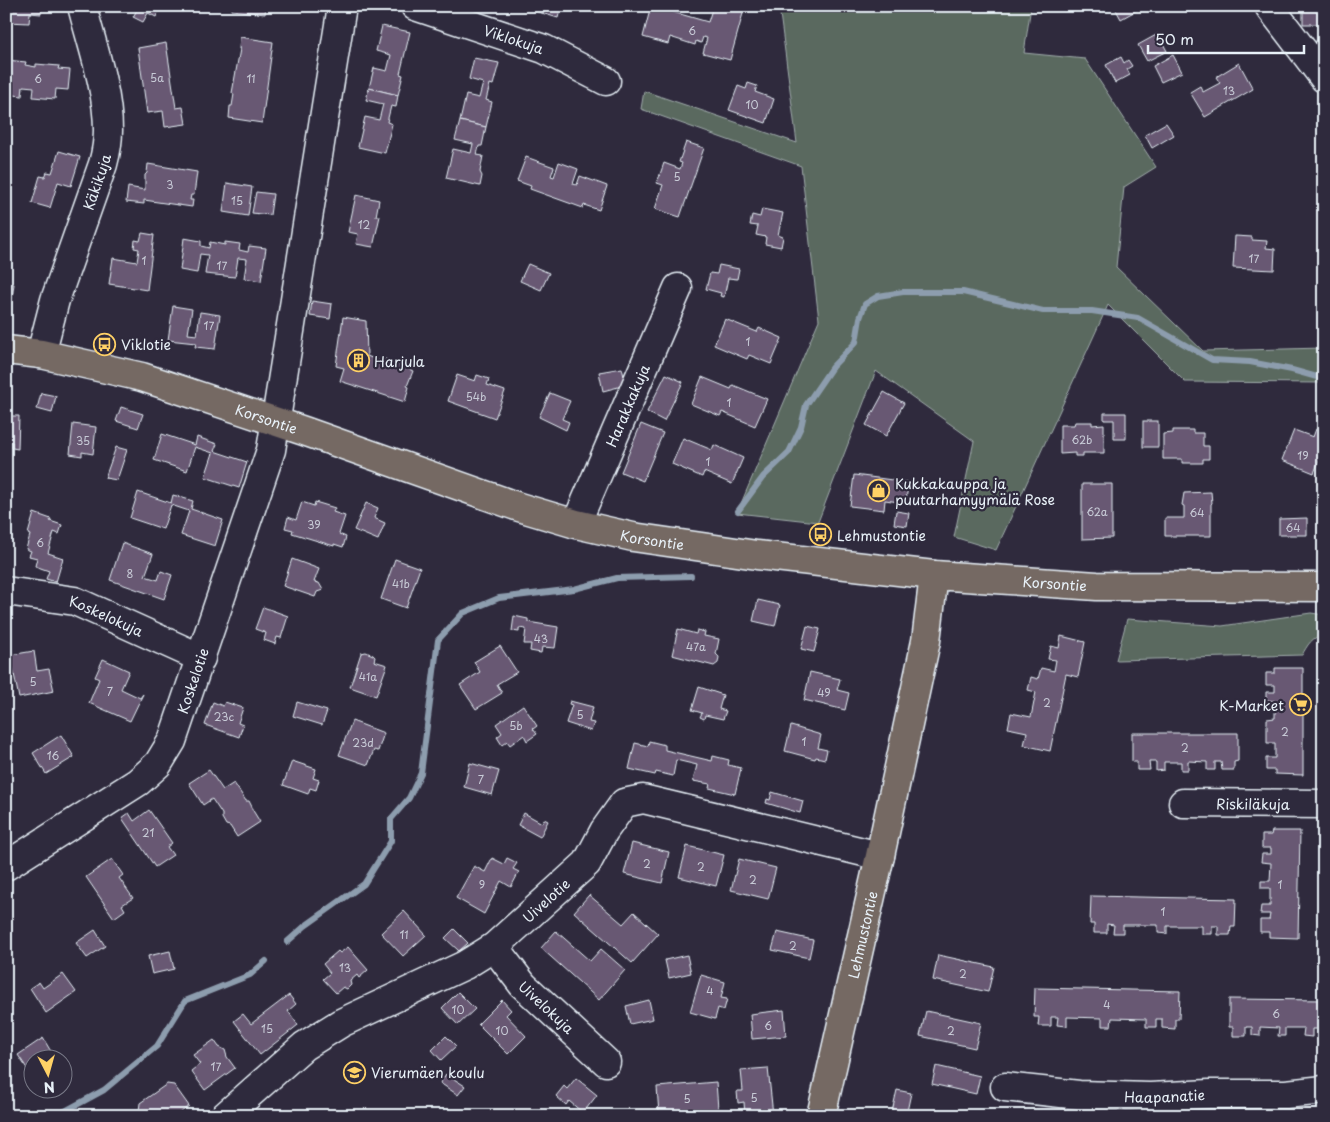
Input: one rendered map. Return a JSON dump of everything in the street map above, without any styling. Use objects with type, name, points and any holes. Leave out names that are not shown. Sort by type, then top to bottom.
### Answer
[{"type":"main road","name":"Korsontie","points":[[6,350],[41,354],[142,377],[275,421],[478,493],[576,524],[633,537],[757,555],[934,575],[1097,586],[1324,587]]},
{"type":"main road","name":"Lehmustontie","points":[[821,1116],[926,641],[934,575]]},
{"type":"street","name":"Käkikuja","points":[[41,354],[55,300],[104,164],[107,144],[108,130],[105,96],[82,6]]},
{"type":"street","points":[[275,421],[342,6]]},
{"type":"street","name":"Viklokuja","points":[[416,6],[544,48],[606,81]]},
{"type":"street","points":[[1269,6],[1324,78]]},
{"type":"street","name":"Harakkakuja","points":[[576,524],[678,288]]},
{"type":"street","name":"Koskelotie","points":[[6,866],[138,782],[158,764],[172,741],[271,450],[275,421]]},
{"type":"street","name":"Koskelokuja","points":[[6,591],[74,601],[200,658]]},
{"type":"street","name":"Uivelotie","points":[[225,1116],[304,1046],[341,1023],[465,965],[494,947],[587,863],[604,831],[624,803],[643,799],[880,856]]},
{"type":"street","name":"Riskiläkuja","points":[[1183,803],[1324,804]]},
{"type":"street","name":"Uivelokuja","points":[[494,947],[523,985],[606,1062]]},
{"type":"street","name":"Haapanatie","points":[[1005,1087],[1079,1095],[1150,1097],[1209,1094],[1286,1094],[1324,1090]]},
{"type":"green space","points":[[779,6],[1031,6],[1024,53],[1085,59],[1156,167],[1124,187],[1116,267],[1203,351],[1324,348],[1324,383],[1185,382],[1108,305],[996,550],[954,537],[974,441],[876,371],[818,522],[737,513],[819,320],[801,166],[641,109],[644,91],[797,143]]},
{"type":"green space","points":[[1311,613],[1324,615],[1324,635],[1313,639],[1302,655],[1116,660],[1127,619],[1222,626]]},
{"type":"building","points":[[8,6],[42,6],[41,14],[30,13],[29,23],[7,22]]},
{"type":"building","points":[[134,6],[161,6],[156,17],[148,13],[143,22],[133,17],[138,8]]},
{"type":"building","points":[[232,6],[266,6],[265,14],[232,10]]},
{"type":"building","points":[[536,6],[561,6],[558,18],[535,11]]},
{"type":"building","points":[[651,6],[674,7],[673,12],[708,22],[713,6],[745,6],[730,60],[703,53],[707,38],[703,37],[701,43],[696,41],[695,45],[670,37],[668,44],[643,37]]},
{"type":"building","points":[[1114,6],[1138,6],[1139,9],[1121,19]]},
{"type":"building","points":[[1303,6],[1324,6],[1324,24],[1303,24]]},
{"type":"building","points":[[382,26],[410,32],[400,74],[403,75],[398,95],[369,88],[374,68],[387,71],[391,55],[376,51]]},
{"type":"building","points":[[1158,34],[1167,51],[1147,61],[1138,45]]},
{"type":"building","points":[[240,37],[273,42],[262,123],[229,118],[234,94],[232,93],[240,49]]},
{"type":"building","points":[[1316,41],[1324,41],[1324,50],[1316,50]]},
{"type":"building","points":[[166,43],[176,108],[183,107],[186,124],[165,127],[163,111],[147,113],[138,48]]},
{"type":"building","points":[[1173,55],[1182,72],[1161,82],[1153,66]]},
{"type":"building","points":[[1121,57],[1124,63],[1128,60],[1132,66],[1127,69],[1130,75],[1115,83],[1106,65]]},
{"type":"building","points":[[474,58],[499,63],[493,85],[490,84],[486,100],[492,102],[486,127],[460,121],[466,95],[479,98],[483,83],[469,79]]},
{"type":"building","points":[[6,60],[26,62],[25,65],[36,67],[36,64],[59,66],[58,69],[70,70],[68,90],[56,89],[55,99],[33,97],[34,87],[23,86],[22,96],[6,94]]},
{"type":"building","points":[[1239,63],[1253,89],[1205,117],[1190,92],[1200,86],[1203,92],[1220,83],[1216,77]]},
{"type":"building","points":[[748,83],[757,86],[755,92],[774,99],[766,123],[729,110],[738,86],[746,89]]},
{"type":"building","points":[[369,88],[398,95],[396,107],[391,106],[387,122],[392,124],[385,153],[358,147],[365,117],[379,120],[383,104],[366,100]]},
{"type":"building","points":[[460,121],[486,127],[482,146],[479,146],[477,155],[483,156],[480,186],[446,178],[453,149],[471,153],[473,144],[455,140]]},
{"type":"building","points":[[1166,123],[1174,135],[1152,148],[1145,135]]},
{"type":"building","points":[[686,142],[704,148],[680,217],[655,209],[663,185],[657,183],[664,163],[680,169],[682,163],[679,162]]},
{"type":"building","points":[[59,151],[80,157],[71,186],[58,182],[50,208],[32,203],[40,176],[45,177],[47,172],[52,173]]},
{"type":"building","points":[[526,157],[554,167],[551,176],[554,177],[559,162],[578,169],[573,184],[577,185],[580,176],[607,186],[599,210],[584,205],[583,208],[530,189],[531,186],[517,181]]},
{"type":"building","points":[[148,164],[197,172],[194,195],[191,195],[190,200],[193,200],[192,207],[144,200],[144,204],[126,202],[128,187],[145,190],[145,175]]},
{"type":"building","points":[[227,183],[252,187],[248,216],[223,212]]},
{"type":"building","points":[[256,192],[273,194],[270,215],[252,213]]},
{"type":"building","points":[[356,195],[379,200],[376,216],[380,216],[373,247],[356,244],[358,234],[348,232]]},
{"type":"building","points":[[762,209],[783,213],[778,235],[783,237],[781,247],[765,244],[766,237],[756,235],[758,226],[750,225],[752,215],[760,217]]},
{"type":"building","points":[[142,233],[154,235],[147,290],[109,284],[113,258],[137,262],[139,249],[134,248],[135,240],[140,241]]},
{"type":"building","points":[[1235,236],[1252,237],[1252,240],[1267,241],[1266,248],[1275,249],[1274,270],[1233,268]]},
{"type":"building","points":[[184,238],[201,241],[201,246],[209,248],[210,242],[225,245],[225,242],[240,244],[239,250],[248,252],[249,246],[266,248],[261,281],[244,278],[247,259],[238,258],[235,277],[205,274],[208,255],[200,254],[197,273],[180,270]]},
{"type":"building","points":[[528,264],[549,273],[541,290],[520,281]]},
{"type":"building","points":[[719,265],[739,269],[737,279],[728,278],[724,297],[720,296],[721,293],[706,289],[710,273],[717,274]]},
{"type":"building","points":[[6,282],[14,284],[11,305],[6,304]]},
{"type":"building","points":[[312,301],[332,304],[330,319],[310,316]]},
{"type":"building","points":[[173,306],[192,309],[188,334],[197,335],[200,312],[220,315],[215,349],[195,347],[196,343],[168,340]]},
{"type":"building","name":"Harjula","points":[[343,317],[366,321],[367,356],[384,363],[385,359],[413,371],[407,386],[409,387],[405,402],[340,381],[344,368],[336,366]]},
{"type":"building","points":[[725,319],[757,332],[759,328],[782,338],[771,364],[749,355],[747,359],[714,345]]},
{"type":"building","points":[[102,339],[115,342],[114,345],[101,342]]},
{"type":"building","points":[[622,368],[626,385],[603,391],[599,372]]},
{"type":"building","points":[[666,374],[683,382],[664,421],[647,412]]},
{"type":"building","points":[[457,375],[475,381],[477,375],[489,379],[487,385],[505,391],[495,418],[448,401]]},
{"type":"building","points":[[702,377],[731,389],[733,385],[767,399],[755,426],[722,412],[720,416],[691,404]]},
{"type":"building","points":[[884,392],[904,403],[886,436],[866,425]]},
{"type":"building","points":[[41,393],[56,396],[52,413],[37,409]]},
{"type":"building","points":[[550,393],[570,401],[562,419],[569,422],[566,430],[539,417]]},
{"type":"building","points":[[121,407],[143,414],[138,428],[116,421]]},
{"type":"building","points":[[1104,413],[1126,413],[1126,439],[1114,439],[1114,420],[1104,420]]},
{"type":"building","points":[[6,416],[19,416],[18,449],[12,448],[12,442],[6,441]]},
{"type":"building","points":[[1143,421],[1158,421],[1158,447],[1143,447]]},
{"type":"building","points":[[1075,422],[1092,422],[1092,425],[1104,424],[1104,453],[1083,453],[1083,456],[1075,456],[1075,453],[1060,454],[1060,425],[1074,425]]},
{"type":"building","points":[[73,424],[96,427],[93,454],[82,452],[82,456],[70,454]]},
{"type":"building","points":[[641,424],[663,433],[643,481],[621,472]]},
{"type":"building","points":[[1316,429],[1324,432],[1324,449],[1314,473],[1282,460],[1294,430],[1313,437]]},
{"type":"building","points":[[1173,430],[1193,430],[1193,433],[1203,433],[1203,446],[1209,446],[1209,459],[1203,459],[1203,463],[1182,463],[1182,459],[1163,459],[1163,434],[1173,433]]},
{"type":"building","points":[[162,434],[195,445],[197,437],[217,444],[214,451],[247,462],[239,488],[205,477],[213,453],[195,447],[187,471],[154,460]]},
{"type":"building","points":[[683,438],[712,450],[714,445],[743,458],[732,484],[704,472],[702,477],[672,464]]},
{"type":"building","points":[[116,447],[127,450],[117,480],[105,478]]},
{"type":"building","name":"Kukkakauppa ja puutarhamyymälä Rose","points":[[854,475],[908,482],[906,503],[885,500],[884,510],[850,506]]},
{"type":"building","points":[[1082,484],[1112,484],[1112,538],[1082,539]]},
{"type":"building","points":[[138,492],[171,503],[173,495],[193,501],[191,509],[223,520],[215,546],[181,535],[189,511],[171,505],[163,529],[130,518]]},
{"type":"building","points":[[1211,492],[1211,536],[1165,536],[1165,518],[1184,518],[1184,506],[1182,505],[1184,493]]},
{"type":"building","points":[[302,502],[314,506],[315,502],[335,508],[333,512],[345,516],[339,534],[346,537],[343,547],[292,533],[293,530],[285,528],[288,517],[296,520]]},
{"type":"building","points":[[366,503],[378,508],[374,518],[385,523],[378,540],[354,530]]},
{"type":"building","points":[[896,511],[909,513],[907,526],[894,524]]},
{"type":"building","points":[[34,513],[62,525],[59,534],[54,532],[48,553],[63,558],[56,582],[46,579],[49,571],[35,566],[37,558],[29,556],[31,551],[26,549]]},
{"type":"building","points":[[1307,518],[1307,535],[1279,535],[1279,519]]},
{"type":"building","points":[[122,543],[153,554],[145,576],[158,580],[161,571],[172,575],[164,599],[110,580]]},
{"type":"building","points":[[292,559],[319,569],[314,582],[319,583],[323,590],[317,592],[315,597],[283,586]]},
{"type":"building","points":[[395,559],[420,568],[406,608],[381,599]]},
{"type":"building","points":[[758,600],[780,605],[775,626],[753,621]]},
{"type":"building","points":[[263,607],[288,616],[281,638],[277,637],[275,644],[264,640],[266,633],[255,629]]},
{"type":"building","points":[[514,616],[528,619],[528,622],[558,627],[555,648],[542,647],[541,653],[530,651],[531,644],[524,644],[526,629],[519,628],[519,632],[512,631]]},
{"type":"building","points":[[807,626],[820,629],[814,652],[801,649]]},
{"type":"building","points":[[678,629],[696,634],[697,630],[705,632],[704,636],[719,639],[716,654],[719,657],[718,663],[714,666],[672,655]]},
{"type":"building","points":[[1061,636],[1085,642],[1078,677],[1066,674],[1050,751],[1024,745],[1027,732],[1008,728],[1011,713],[1031,717],[1036,692],[1028,690],[1031,677],[1038,679],[1041,668],[1054,671],[1056,660],[1048,659],[1051,646],[1059,648]]},
{"type":"building","points":[[500,646],[517,672],[497,684],[502,693],[476,709],[460,685],[480,672],[474,662]]},
{"type":"building","points":[[34,651],[37,671],[49,669],[54,691],[19,698],[10,655]]},
{"type":"building","points":[[366,652],[375,657],[374,661],[387,665],[376,696],[350,687],[361,653]]},
{"type":"building","points":[[103,659],[129,671],[121,689],[140,698],[143,694],[130,721],[89,703],[99,679],[95,677]]},
{"type":"building","points":[[1275,668],[1303,668],[1303,775],[1275,774],[1275,770],[1266,770],[1266,758],[1275,758],[1275,743],[1267,743],[1267,719],[1275,718],[1275,701],[1266,700],[1266,692],[1275,692],[1275,685],[1266,685],[1266,673],[1275,673]]},
{"type":"building","points":[[810,672],[840,679],[837,690],[849,693],[845,710],[804,700]]},
{"type":"building","points":[[699,687],[723,695],[719,709],[726,711],[723,719],[705,715],[704,719],[700,717],[702,713],[692,710]]},
{"type":"building","points":[[570,701],[593,707],[589,722],[594,723],[591,731],[566,723],[572,705],[569,704]]},
{"type":"building","points":[[213,702],[223,706],[225,702],[243,708],[238,723],[243,725],[239,737],[205,725]]},
{"type":"building","points":[[297,702],[327,711],[322,725],[293,716]]},
{"type":"building","points":[[523,705],[537,726],[533,729],[537,734],[527,741],[524,735],[510,745],[507,741],[502,745],[497,737],[502,733],[496,724]]},
{"type":"building","points":[[352,721],[384,733],[378,751],[374,750],[368,765],[339,755]]},
{"type":"building","points":[[791,726],[821,735],[818,748],[827,750],[825,759],[816,757],[815,759],[785,751]]},
{"type":"building","points":[[1132,733],[1238,733],[1238,761],[1234,762],[1234,770],[1222,770],[1221,762],[1215,762],[1215,770],[1207,770],[1207,762],[1188,761],[1188,770],[1181,770],[1181,762],[1164,762],[1164,770],[1156,771],[1156,762],[1149,762],[1150,770],[1137,770],[1137,762],[1132,762]]},
{"type":"building","points":[[61,735],[74,757],[46,774],[33,753]]},
{"type":"building","points":[[649,741],[665,745],[665,750],[712,761],[713,756],[729,760],[728,765],[741,768],[735,794],[709,788],[710,784],[693,781],[697,765],[676,760],[673,776],[656,772],[655,775],[629,769],[635,743],[648,746]]},
{"type":"building","points":[[292,761],[316,769],[313,778],[319,780],[316,790],[310,788],[308,794],[283,785]]},
{"type":"building","points":[[470,763],[499,771],[492,795],[464,787]]},
{"type":"building","points":[[209,770],[223,790],[234,783],[246,801],[249,801],[260,822],[237,837],[230,826],[226,825],[222,814],[212,799],[203,805],[189,783]]},
{"type":"building","points":[[772,792],[803,801],[800,813],[766,803],[767,799],[770,800]]},
{"type":"building","points":[[149,810],[172,843],[167,847],[173,855],[155,867],[122,818],[129,813],[134,821]]},
{"type":"building","points":[[524,813],[542,823],[544,819],[548,821],[540,837],[518,825]]},
{"type":"building","points":[[1272,831],[1300,831],[1298,938],[1269,937],[1269,932],[1260,932],[1260,920],[1269,920],[1270,914],[1260,914],[1261,906],[1270,906],[1270,888],[1261,888],[1261,881],[1270,881],[1271,863],[1261,862],[1262,854],[1271,854],[1271,848],[1262,848],[1262,835],[1271,835]]},
{"type":"building","points":[[632,843],[669,852],[662,883],[624,874]]},
{"type":"building","points":[[687,846],[724,855],[716,886],[679,877]]},
{"type":"building","points":[[492,858],[504,864],[507,858],[517,863],[513,869],[519,872],[511,887],[501,881],[484,914],[456,898],[474,866],[485,872]]},
{"type":"building","points":[[112,859],[123,875],[119,878],[133,898],[122,905],[125,910],[114,918],[86,877]]},
{"type":"building","points":[[739,859],[776,868],[768,899],[731,890]]},
{"type":"building","points":[[589,895],[623,924],[634,912],[658,934],[632,963],[574,912]]},
{"type":"building","points":[[1091,896],[1236,899],[1235,927],[1231,927],[1230,935],[1218,935],[1218,926],[1212,926],[1212,934],[1202,934],[1202,926],[1167,926],[1167,934],[1158,933],[1158,925],[1123,925],[1123,933],[1113,933],[1114,925],[1107,924],[1107,933],[1094,933],[1094,924],[1090,924]]},
{"type":"building","points":[[404,911],[426,935],[403,956],[381,933]]},
{"type":"building","points":[[454,929],[468,943],[459,951],[445,938]]},
{"type":"building","points":[[95,930],[105,946],[87,958],[76,943]]},
{"type":"building","points":[[556,931],[590,961],[601,949],[625,970],[599,1000],[541,948]]},
{"type":"building","points":[[777,932],[813,940],[809,958],[772,950]]},
{"type":"building","points":[[348,947],[368,970],[359,978],[357,975],[350,981],[351,985],[347,989],[343,987],[336,993],[323,979],[330,973],[323,964],[338,951],[340,953]]},
{"type":"building","points":[[170,951],[174,969],[152,974],[148,956]]},
{"type":"building","points":[[687,955],[691,973],[669,978],[665,960]]},
{"type":"building","points":[[938,955],[994,967],[988,992],[933,980]]},
{"type":"building","points":[[63,974],[76,992],[46,1013],[30,988],[39,982],[43,988]]},
{"type":"building","points":[[701,975],[725,982],[721,998],[727,999],[724,1010],[718,1008],[715,1019],[690,1012]]},
{"type":"building","points":[[1035,988],[1180,991],[1179,1019],[1175,1019],[1175,1029],[1162,1028],[1162,1019],[1156,1019],[1156,1027],[1146,1027],[1146,1019],[1112,1018],[1111,1026],[1102,1026],[1102,1018],[1067,1017],[1067,1026],[1057,1025],[1058,1017],[1051,1017],[1051,1026],[1038,1026],[1039,1017],[1034,1017]]},
{"type":"building","points":[[458,992],[475,1009],[458,1025],[442,1008]]},
{"type":"building","points":[[289,995],[296,1004],[288,1011],[298,1025],[260,1055],[234,1021],[243,1014],[251,1024]]},
{"type":"building","points":[[1229,999],[1324,1000],[1324,1038],[1318,1038],[1318,1029],[1312,1029],[1312,1037],[1303,1036],[1304,1028],[1285,1028],[1285,1036],[1278,1036],[1279,1028],[1260,1027],[1260,1036],[1252,1035],[1252,1027],[1246,1027],[1246,1036],[1233,1036],[1233,1027],[1229,1027]]},
{"type":"building","points":[[502,1000],[511,1010],[506,1015],[526,1036],[508,1054],[478,1024]]},
{"type":"building","points":[[649,1000],[653,1019],[630,1024],[626,1006]]},
{"type":"building","points":[[784,1010],[786,1036],[752,1039],[750,1014]]},
{"type":"building","points":[[926,1011],[981,1023],[975,1048],[920,1036]]},
{"type":"building","points":[[446,1036],[456,1046],[441,1060],[432,1050]]},
{"type":"building","points":[[43,1038],[50,1050],[25,1050]]},
{"type":"building","points":[[214,1040],[219,1047],[225,1050],[227,1057],[235,1068],[205,1090],[191,1071],[200,1064],[193,1055]]},
{"type":"building","points":[[22,1052],[22,1061],[18,1055]]},
{"type":"building","points":[[936,1066],[980,1076],[976,1094],[932,1084]]},
{"type":"building","points":[[768,1068],[773,1115],[745,1116],[744,1102],[738,1103],[737,1091],[743,1091],[741,1070]]},
{"type":"building","points":[[446,1074],[465,1086],[458,1095],[440,1083]]},
{"type":"building","points":[[576,1078],[597,1095],[583,1113],[569,1101],[566,1105],[556,1096],[564,1086],[567,1089]]},
{"type":"building","points":[[716,1082],[718,1109],[688,1112],[689,1116],[677,1116],[677,1113],[659,1114],[657,1087]]},
{"type":"building","points":[[167,1084],[174,1085],[189,1106],[176,1116],[142,1116],[139,1111],[140,1103]]},
{"type":"building","points":[[897,1090],[911,1093],[906,1116],[891,1116]]},
{"type":"waterway","points":[[738,511],[763,477],[789,452],[801,427],[806,405],[832,367],[856,342],[860,318],[865,304],[878,296],[903,292],[963,292],[1043,311],[1092,311],[1138,318],[1212,360],[1250,362],[1292,370],[1324,379]]},
{"type":"waterway","points":[[287,942],[305,926],[364,884],[391,841],[391,819],[409,798],[421,773],[438,640],[463,613],[499,598],[574,589],[617,578],[691,576]]},
{"type":"waterway","points":[[56,1116],[104,1090],[157,1046],[185,1001],[250,975],[266,961]]},
{"type":"place","name":"Viklotie","points":[[105,344]]},
{"type":"place","name":"Harjula","points":[[358,361]]},
{"type":"place","name":"Kukkakauppa ja puutarhamyymälä Rose","points":[[879,491]]},
{"type":"place","name":"Lehmustontie","points":[[821,535]]},
{"type":"place","name":"K-Market","points":[[1300,705]]},
{"type":"place","name":"Vierumäen koulu","points":[[355,1072]]}]
